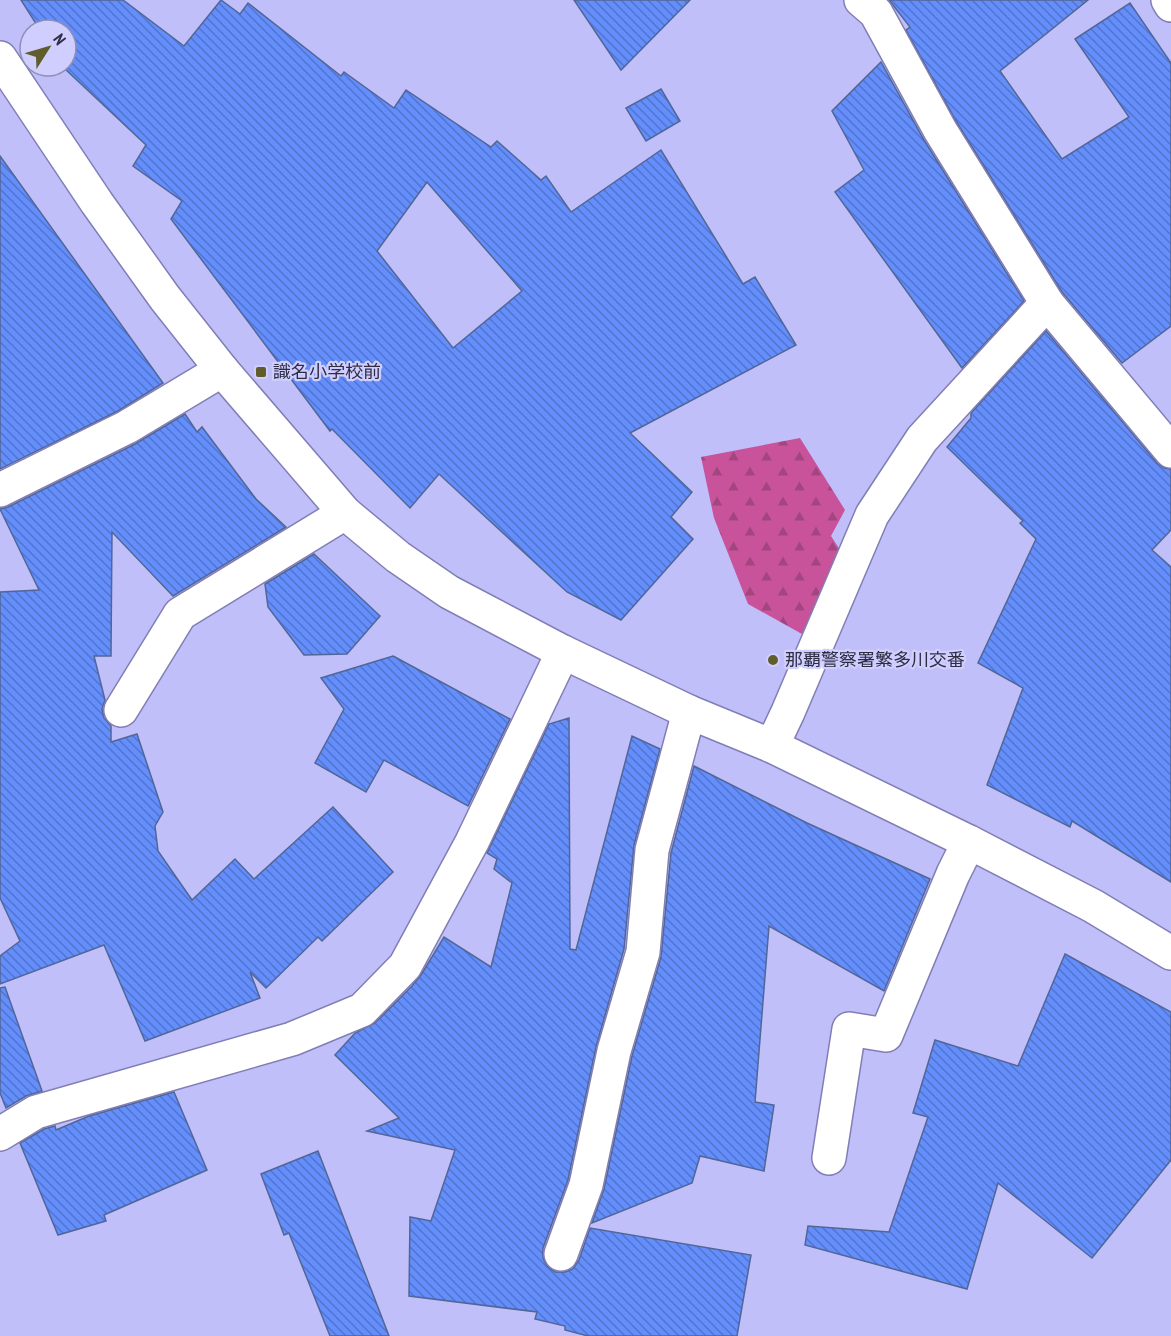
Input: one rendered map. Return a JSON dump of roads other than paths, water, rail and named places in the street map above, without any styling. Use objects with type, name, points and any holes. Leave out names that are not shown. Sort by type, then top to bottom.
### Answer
[{"type":"street","points":[[861,0],[876,13],[940,130],[1047,303],[1171,451]]},
{"type":"street","points":[[1168,0],[1171,5]]},
{"type":"street","points":[[0,58],[97,203],[165,298],[222,369],[345,513],[398,557],[449,592],[563,652],[689,712],[772,746],[969,842],[1093,906],[1171,953]]},
{"type":"street","points":[[772,746],[872,515],[922,439],[1047,303]]},
{"type":"street","points":[[0,490],[127,427],[222,369]]},
{"type":"street","points":[[121,710],[180,614],[345,513]]},
{"type":"street","points":[[0,1134],[36,1112],[292,1039],[362,1010],[405,966],[472,842],[563,652]]},
{"type":"street","points":[[561,1254],[586,1185],[614,1051],[643,952],[652,850],[689,712]]},
{"type":"street","points":[[830,1158],[849,1029],[886,1035],[953,874],[969,842]]},
{"type":"place","name":"識名小学校前","points":[[261,372]]},
{"type":"place","name":"那覇警察署繁多川交番","points":[[773,660]]}]
